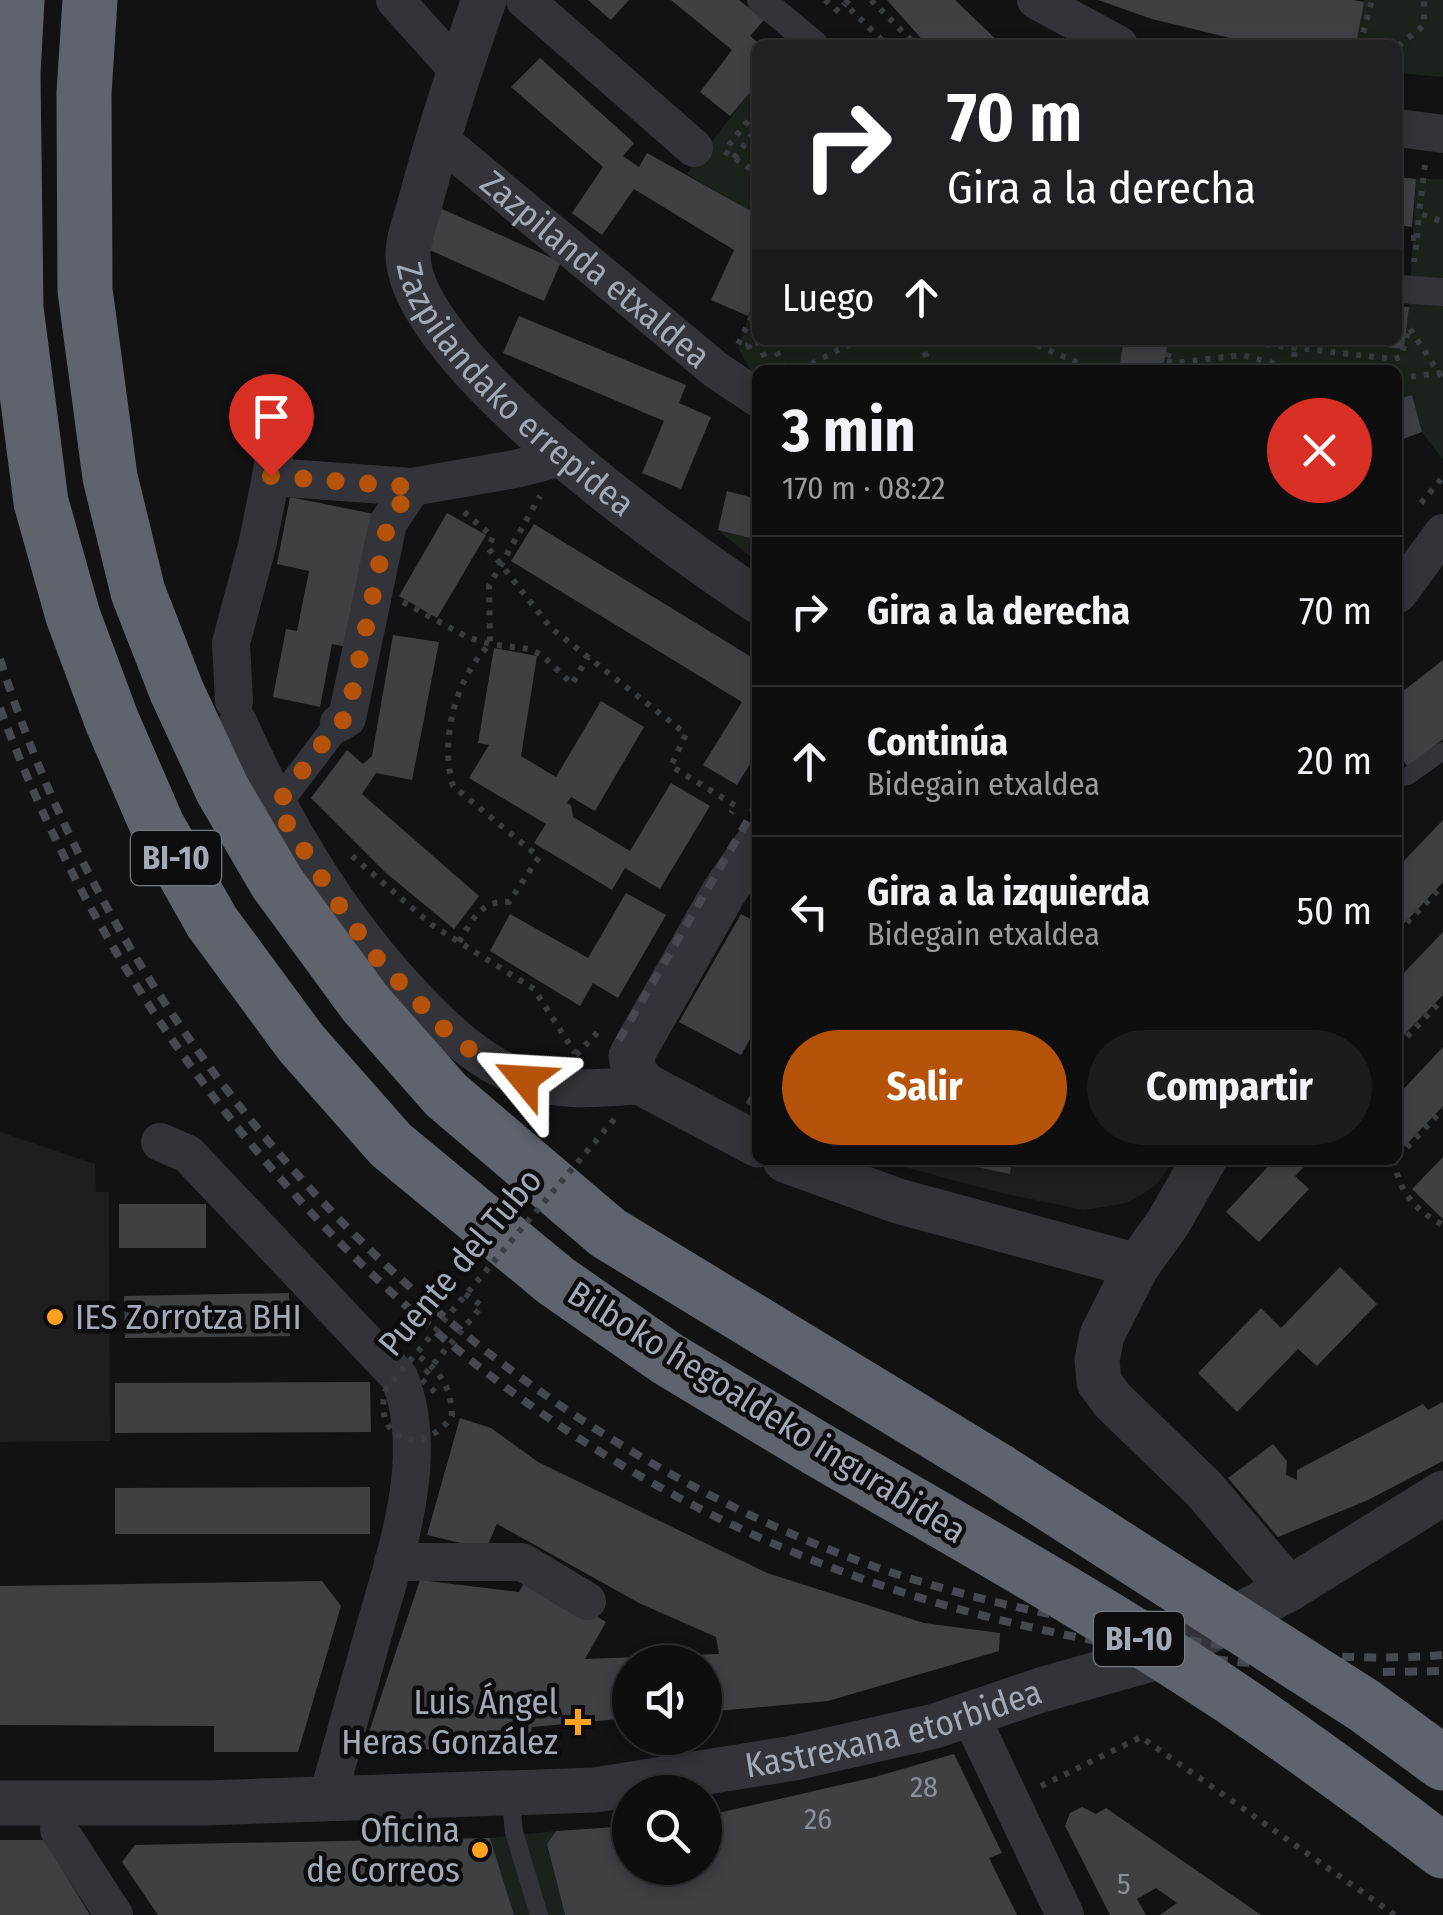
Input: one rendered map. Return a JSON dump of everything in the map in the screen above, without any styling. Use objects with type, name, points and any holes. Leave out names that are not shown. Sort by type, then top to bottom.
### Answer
[{"type":"highway","name":"Bilboko hegoaldeko ingurabidea","points":[[18,0],[14,73],[16,308],[41,502],[80,634],[112,721],[158,824],[212,922],[301,1042],[391,1145],[556,1281],[668,1359],[1091,1609],[1230,1697],[1357,1785],[1443,1851]]},
{"type":"highway","name":"Bilboko hegoaldeko ingurabidea","points":[[90,0],[84,93],[85,290],[110,476],[138,592],[177,692],[222,789],[277,883],[365,1003],[446,1095],[608,1233],[998,1470],[1350,1696],[1443,1764]]},
{"type":"street","points":[[395,0],[459,71]]},
{"type":"street","name":"Zazpilandako errepidea","points":[[484,0],[438,138],[408,253],[413,285],[462,357],[509,406],[683,551],[752,596]]},
{"type":"street","points":[[525,0],[694,148]]},
{"type":"street","points":[[762,0],[809,40]]},
{"type":"street","points":[[1036,0],[1110,40]]},
{"type":"street","points":[[1402,130],[1435,144]]},
{"type":"street","name":"Zazpilanda etxaldea","points":[[438,138],[716,370],[752,394]]},
{"type":"street","points":[[1402,290],[1443,292]]},
{"type":"street","points":[[277,438],[247,583],[230,643],[243,708],[276,806],[340,907],[379,961],[454,1039],[486,1060],[524,1079],[573,1072],[630,1101],[752,1143]]},
{"type":"street","points":[[271,476],[412,487],[566,456]]},
{"type":"street","points":[[276,806],[338,723],[347,718],[388,523],[412,487]]},
{"type":"street","points":[[1402,585],[1429,522]]},
{"type":"street","points":[[630,1101],[635,1074],[632,1056],[724,892],[751,834]]},
{"type":"street","points":[[160,1142],[188,1154],[400,1377],[408,1397],[411,1452],[404,1523],[326,1800]]},
{"type":"street","points":[[799,1165],[898,1201],[1138,1266]]},
{"type":"street","points":[[1201,1165],[1138,1266],[1102,1335],[1097,1360],[1099,1382],[1112,1401],[1200,1486],[1289,1589]]},
{"type":"street","name":"Kastrexana etorbidea","points":[[0,1803],[326,1800],[594,1790],[794,1758],[970,1715],[1161,1656],[1289,1589],[1443,1494]]},
{"type":"street","points":[[393,1562],[522,1562],[586,1601]]},
{"type":"street","points":[[970,1715],[1065,1915]]},
{"type":"street","points":[[61,1805],[59,1830],[114,1915]]},
{"type":"lane","points":[[1402,777],[1443,750]]},
{"type":"lane","points":[[510,1792],[514,1832],[538,1915]]},
{"type":"path","points":[[826,0],[839,12],[848,2],[882,40]]},
{"type":"path","points":[[871,0],[911,40]]},
{"type":"path","points":[[1361,40],[1372,0]]},
{"type":"path","points":[[1402,43],[1424,25],[1424,0]]},
{"type":"path","points":[[752,117],[724,150],[752,170]]},
{"type":"path","points":[[734,158],[752,135]]},
{"type":"path","points":[[1416,238],[1435,144]]},
{"type":"path","points":[[1419,213],[1443,222]]},
{"type":"path","points":[[744,333],[752,316]]},
{"type":"path","points":[[1270,345],[1394,359],[1401,357],[1406,347],[1409,328]]},
{"type":"path","points":[[809,365],[847,345]]},
{"type":"path","points":[[1037,345],[1083,365]]},
{"type":"path","points":[[1166,365],[1171,345]]},
{"type":"path","points":[[1242,355],[1244,345]]},
{"type":"path","points":[[1293,365],[1295,348]]},
{"type":"path","points":[[1167,361],[1242,355],[1280,365]]},
{"type":"path","points":[[818,360],[822,365]]},
{"type":"path","points":[[1402,378],[1442,375]]},
{"type":"path","points":[[1429,522],[1443,477]]},
{"type":"path","points":[[459,942],[484,906],[494,901],[509,902],[539,857],[453,786],[448,753],[458,695],[476,658],[490,644],[488,586],[539,498]]},
{"type":"path","points":[[454,502],[494,538],[488,548],[551,628],[686,734],[671,766],[736,806],[730,816],[751,834]]},
{"type":"path","points":[[396,598],[467,636],[542,655],[572,684],[588,657]]},
{"type":"path","points":[[346,851],[432,925],[534,990],[573,1072]]},
{"type":"path","points":[[1402,928],[1443,885]]},
{"type":"path","points":[[1402,1042],[1443,999]]},
{"type":"path","name":"Puente del Tubo","points":[[420,1357],[438,1371],[446,1384],[452,1397],[452,1416],[435,1434],[418,1442],[401,1436],[383,1414],[386,1389],[630,1101]]},
{"type":"path","points":[[1402,1152],[1443,1109]]},
{"type":"path","points":[[1396,1165],[1401,1190],[1443,1225]]},
{"type":"path","points":[[435,1392],[422,1380],[482,1306],[465,1294]]},
{"type":"path","points":[[1042,1786],[1141,1737],[1395,1915]]},
{"type":"shaded area","points":[[1364,0],[1443,0],[1443,77],[1402,73],[1402,40],[1357,40]]},
{"type":"shaded area","points":[[752,90],[752,212],[687,174]]},
{"type":"shaded area","points":[[1416,179],[1443,179],[1443,460],[1422,432],[1412,395],[1402,398],[1402,365],[1163,365],[1168,345],[1369,345],[1404,349]]},
{"type":"shaded area","points":[[752,309],[752,345],[1123,345],[1120,365],[752,365],[752,374],[738,348]]},
{"type":"shaded area","points":[[718,530],[752,539],[752,558]]},
{"type":"shaded area","name":"IES Zorrotza BHI","points":[[0,1132],[95,1164],[96,1192],[109,1192],[110,1441],[0,1442]]},
{"type":"shaded area","points":[[1170,1165],[1158,1183],[1126,1203],[1084,1210],[901,1166]]},
{"type":"shaded area","points":[[556,1831],[547,1844],[565,1915],[514,1915],[490,1838]]},
{"type":"building","points":[[588,0],[629,0],[611,20]]},
{"type":"building","points":[[671,0],[739,0],[764,20],[750,36],[755,40],[752,90],[730,116],[700,92],[732,50]]},
{"type":"building","points":[[887,0],[955,0],[997,40],[923,40]]},
{"type":"building","points":[[1098,0],[1364,2],[1357,40],[1238,40],[1152,19]]},
{"type":"building","points":[[540,58],[634,143],[623,156],[639,167],[647,153],[752,212],[752,308],[748,316],[711,300],[734,250],[634,189],[602,235],[572,213],[603,167],[511,87]]},
{"type":"building","points":[[1402,177],[1416,179],[1412,227],[1402,226]]},
{"type":"building","points":[[442,209],[561,262],[544,301],[425,248]]},
{"type":"building","points":[[1402,306],[1409,307],[1404,349],[1367,345],[1402,345]]},
{"type":"building","points":[[519,316],[686,385],[679,403],[711,417],[681,489],[642,473],[664,421],[503,353]]},
{"type":"building","points":[[1123,345],[1168,345],[1163,365],[1120,365]]},
{"type":"building","points":[[1412,395],[1422,432],[1402,440],[1402,398]]},
{"type":"building","points":[[727,491],[752,497],[752,538],[718,530]]},
{"type":"building","points":[[290,497],[374,514],[347,647],[332,644],[320,707],[273,697],[286,629],[297,631],[309,571],[277,564]]},
{"type":"building","points":[[447,513],[486,535],[437,618],[399,596]]},
{"type":"building","points":[[534,524],[752,657],[752,761],[737,785],[703,765],[742,702],[511,561]]},
{"type":"building","points":[[393,635],[439,642],[412,780],[376,773],[362,794],[479,896],[454,929],[386,873],[311,798],[347,750],[363,764],[372,756]]},
{"type":"building","points":[[494,648],[537,656],[521,756],[556,777],[601,701],[644,727],[595,811],[571,797],[567,803],[573,817],[630,851],[671,783],[710,806],[660,889],[625,868],[612,890],[534,843],[546,824],[469,778],[489,745],[478,743]]},
{"type":"building","points":[[1443,660],[1443,739],[1408,767],[1402,759],[1402,692]]},
{"type":"building","points":[[1443,820],[1443,882],[1402,926],[1402,863]]},
{"type":"building","points":[[626,893],[666,915],[618,998],[593,983],[580,1006],[490,951],[510,914],[588,958]]},
{"type":"building","points":[[741,914],[752,920],[752,1036],[741,1055],[679,1022]]},
{"type":"building","points":[[1443,932],[1443,995],[1402,1037],[1402,975]]},
{"type":"building","points":[[1443,1047],[1443,1106],[1402,1149],[1402,1091]]},
{"type":"building","points":[[1443,1157],[1443,1219],[1412,1189]]},
{"type":"building","points":[[968,1165],[1011,1165],[1010,1174]]},
{"type":"building","points":[[1269,1165],[1306,1165],[1295,1176],[1309,1189],[1259,1242],[1226,1212]]},
{"type":"building","points":[[119,1204],[206,1204],[206,1248],[119,1248]]},
{"type":"building","points":[[1340,1267],[1377,1304],[1317,1366],[1298,1349],[1237,1412],[1198,1373],[1261,1308],[1281,1328]]},
{"type":"building","points":[[289,1293],[290,1336],[125,1338],[124,1296]]},
{"type":"building","points":[[370,1382],[371,1432],[115,1433],[115,1383]]},
{"type":"building","points":[[1443,1402],[1443,1461],[1368,1500],[1278,1537],[1228,1478],[1273,1444],[1287,1461],[1286,1475],[1297,1480],[1297,1470],[1423,1404],[1428,1410]]},
{"type":"building","points":[[460,1418],[491,1428],[538,1462],[767,1573],[924,1623],[1000,1633],[999,1651],[828,1701],[722,1710],[722,1645],[717,1645],[716,1637],[639,1603],[497,1524],[486,1549],[427,1535]]},
{"type":"building","points":[[370,1487],[370,1534],[115,1534],[115,1488]]},
{"type":"building","points":[[528,1576],[606,1622],[585,1659],[612,1658],[612,1720],[532,1727],[528,1748],[363,1750],[420,1580],[519,1592]]},
{"type":"building","points":[[322,1581],[341,1606],[298,1752],[214,1752],[214,1726],[0,1725],[0,1586]]},
{"type":"building","points":[[954,1754],[1002,1853],[989,1858],[1017,1915],[565,1915],[547,1844],[556,1831],[612,1827],[612,1885],[722,1885],[722,1812],[875,1777]]},
{"type":"building","points":[[1082,1807],[1096,1814],[1106,1808],[1261,1915],[1160,1915],[1177,1903],[1156,1888],[1137,1899],[1146,1915],[1110,1915],[1065,1826],[1070,1813]]},
{"type":"building","points":[[490,1838],[514,1915],[158,1915],[122,1862],[135,1845]]},
{"type":"building","points":[[0,1840],[44,1840],[90,1915],[0,1915]]},
{"type":"railway","points":[[0,659],[58,810],[133,953],[224,1087],[330,1210],[449,1321],[579,1418],[719,1500],[867,1564],[955,1592],[1075,1619],[1231,1647],[1358,1657],[1443,1655]]},
{"type":"railway","points":[[0,708],[61,851],[138,988],[228,1116],[331,1234],[446,1340],[571,1433],[706,1512],[849,1574],[949,1606],[1051,1632],[1154,1651],[1258,1664]]},
{"type":"railway","points":[[619,1040],[752,813]]},
{"type":"railway","points":[[1383,1672],[1443,1671]]},
{"type":"place","name":"IES Zorrotza BHI","points":[[55,1317]]},
{"type":"place","name":"Luis Ángel Heras González","points":[[578,1722]]},
{"type":"place","name":"Oficina de Correos","points":[[480,1850]]},
{"type":"route","points":[[271,476],[412,487],[388,523],[347,718],[338,723],[276,806],[379,961],[454,1039],[524,1079]]}]
